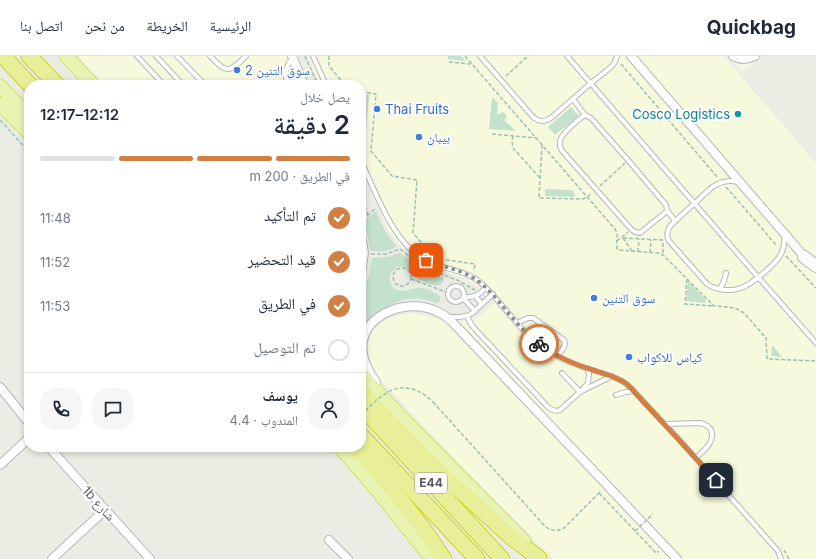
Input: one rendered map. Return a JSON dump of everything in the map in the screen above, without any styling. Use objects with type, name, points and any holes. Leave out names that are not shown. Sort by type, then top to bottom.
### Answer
[{"type":"highway","points":[[3,56],[25,80]]},
{"type":"highway","points":[[29,56],[52,80]]},
{"type":"highway","points":[[366,396],[444,476],[511,537],[540,559]]},
{"type":"highway","name":"E44","points":[[366,411],[502,559]]},
{"type":"highway","name":"E44","points":[[366,440],[476,559]]},
{"type":"highway","points":[[360,452],[387,482],[406,506],[444,559]]},
{"type":"main road","points":[[66,56],[89,80]]},
{"type":"main road","points":[[0,86],[24,111]]},
{"type":"main road","points":[[0,104],[24,128]]},
{"type":"main road","points":[[366,379],[404,420],[510,525],[540,559]]},
{"type":"main road","points":[[344,452],[398,515],[432,559]]},
{"type":"street","points":[[631,56],[816,270]]},
{"type":"street","points":[[733,56],[740,59],[745,59],[755,56]]},
{"type":"street","points":[[293,57],[302,80]]},
{"type":"street","points":[[804,257],[816,266]]},
{"type":"street","points":[[366,332],[372,323],[380,316],[403,306],[426,307],[446,317],[677,559]]},
{"type":"street","points":[[366,366],[371,376],[404,420]]},
{"type":"street","points":[[0,387],[24,417]]},
{"type":"street","points":[[0,465],[24,443]]},
{"type":"street","name":"1b شارع","points":[[53,452],[150,559]]},
{"type":"street","points":[[52,559],[105,510]]},
{"type":"street","points":[[329,540],[348,559]]},
{"type":"lane","points":[[137,56],[159,80]]},
{"type":"lane","points":[[156,56],[178,80]]},
{"type":"lane","points":[[177,56],[200,80]]},
{"type":"lane","points":[[210,56],[222,68],[228,69],[234,67],[246,56]]},
{"type":"lane","points":[[313,56],[324,80]]},
{"type":"lane","points":[[480,56],[533,117],[544,122],[551,118],[611,67],[615,62],[616,57]]},
{"type":"lane","points":[[567,56],[816,343]]},
{"type":"lane","points":[[287,80],[286,70],[288,63],[293,57]]},
{"type":"lane","points":[[573,99],[585,115],[591,118],[665,203],[667,210],[675,221]]},
{"type":"lane","points":[[585,115],[560,140],[560,146],[564,153],[630,229],[635,232],[640,233],[667,210]]},
{"type":"lane","points":[[366,172],[380,203],[397,233],[410,249],[426,260],[463,272],[473,278],[492,294],[536,342],[549,351],[587,368],[622,380],[696,458],[778,551],[781,559]]},
{"type":"lane","points":[[740,182],[721,182],[711,188],[671,225],[668,230],[667,237],[669,241],[711,286],[730,290],[740,289],[758,277],[775,262],[782,251],[784,243],[783,232]]},
{"type":"lane","points":[[720,289],[726,273]]},
{"type":"lane","points":[[463,298],[464,292],[458,287],[454,287],[450,290],[449,297],[452,301],[459,302],[463,298],[475,296],[485,288]]},
{"type":"lane","points":[[446,317],[467,316],[475,311],[492,294]]},
{"type":"lane","points":[[475,296],[482,304]]},
{"type":"lane","points":[[463,298],[475,311]]},
{"type":"lane","points":[[467,316],[472,324],[549,408],[554,411],[560,410],[586,385],[589,380],[587,368]]},
{"type":"lane","points":[[517,323],[528,318],[533,318],[564,340],[565,346],[558,356]]},
{"type":"lane","points":[[562,373],[580,392]]},
{"type":"lane","points":[[580,392],[612,376]]},
{"type":"lane","points":[[616,395],[634,391]]},
{"type":"lane","points":[[665,424],[700,423],[708,426],[712,432],[712,439],[696,458]]},
{"type":"path","points":[[305,56],[316,80]]},
{"type":"path","points":[[329,56],[328,66],[340,80]]},
{"type":"path","points":[[501,80],[528,56]]},
{"type":"path","points":[[616,57],[721,182],[816,288]]},
{"type":"path","points":[[449,62],[471,64]]},
{"type":"path","points":[[366,93],[376,94],[370,151],[392,176],[417,180],[413,233],[436,259],[475,264],[473,278]]},
{"type":"path","points":[[0,120],[24,146]]},
{"type":"path","points":[[492,134],[536,138]]},
{"type":"path","points":[[512,136],[512,148],[540,178]]},
{"type":"path","points":[[542,145],[539,198],[583,199],[596,190],[628,160]]},
{"type":"path","points":[[366,209],[368,215],[380,203]]},
{"type":"path","points":[[616,242],[623,238],[630,229]]},
{"type":"path","points":[[638,252],[640,233]]},
{"type":"path","points":[[623,238],[663,240],[663,255]]},
{"type":"path","points":[[623,238],[632,251]]},
{"type":"path","points":[[650,253],[651,240]]},
{"type":"path","points":[[366,253],[379,255],[400,249],[410,258]]},
{"type":"path","points":[[406,268],[410,273],[411,280],[407,285],[400,286],[393,280],[392,274],[396,269],[406,268]]},
{"type":"path","points":[[427,268],[465,284],[480,293]]},
{"type":"path","points":[[687,279],[686,304],[714,306]]},
{"type":"path","points":[[411,280],[449,293]]},
{"type":"path","points":[[366,410],[385,393],[398,388],[411,389],[423,394],[434,402],[550,530],[559,530],[564,528],[599,493]]},
{"type":"path","points":[[599,489],[599,493],[656,553],[664,545]]},
{"type":"path","points":[[635,531],[653,514]]},
{"type":"shaded area","points":[[78,56],[288,56],[298,80],[100,80]]},
{"type":"shaded area","points":[[307,56],[723,56],[816,163],[816,559],[553,559],[452,456],[369,368],[366,352],[367,344],[374,329],[389,318],[412,313],[439,319],[466,321],[475,319],[494,303],[477,286],[466,279],[433,268],[418,260],[392,236],[366,182],[366,80],[318,80]]},
{"type":"shaded area","points":[[448,56],[461,56],[466,61],[448,59]]},
{"type":"shaded area","points":[[728,56],[763,56],[742,72]]},
{"type":"shaded area","points":[[366,95],[369,95],[366,132]]},
{"type":"shaded area","points":[[492,97],[498,103],[497,115],[504,112],[507,117],[504,120],[516,131],[489,129]]},
{"type":"shaded area","points":[[571,107],[579,116],[555,135],[548,127]]},
{"type":"shaded area","points":[[545,189],[573,190],[575,197],[545,196]]},
{"type":"shaded area","points":[[376,211],[385,230],[397,246],[387,250],[370,251],[366,232],[366,218]]},
{"type":"shaded area","points":[[366,235],[369,256],[366,274]]},
{"type":"shaded area","points":[[400,253],[421,267],[444,278],[441,285],[429,284],[419,279],[403,267],[396,268],[390,275],[390,282],[397,290],[401,291],[419,288],[428,289],[441,297],[438,303],[415,298],[406,299],[391,305],[366,322],[366,283],[369,276],[372,258],[387,257]]},
{"type":"shaded area","points":[[688,281],[706,300],[705,303],[686,301]]},
{"type":"shaded area","points":[[772,346],[774,347],[782,357],[771,356]]},
{"type":"way so far","points":[[426,260],[463,272],[476,280],[492,294],[517,323],[539,344]]},
{"type":"place","name":"سوق التنين 2","points":[[237,70]]},
{"type":"place","name":"Thai Fruits","points":[[377,109]]},
{"type":"place","name":"Cosco Logistics","points":[[738,114]]},
{"type":"place","name":"بيبان","points":[[419,137]]},
{"type":"place","name":"سوق التنين","points":[[594,298]]},
{"type":"place","name":"كياس للاكواب","points":[[629,357]]},
{"type":"route","points":[[539,344],[569,362],[622,380],[716,480]]}]
